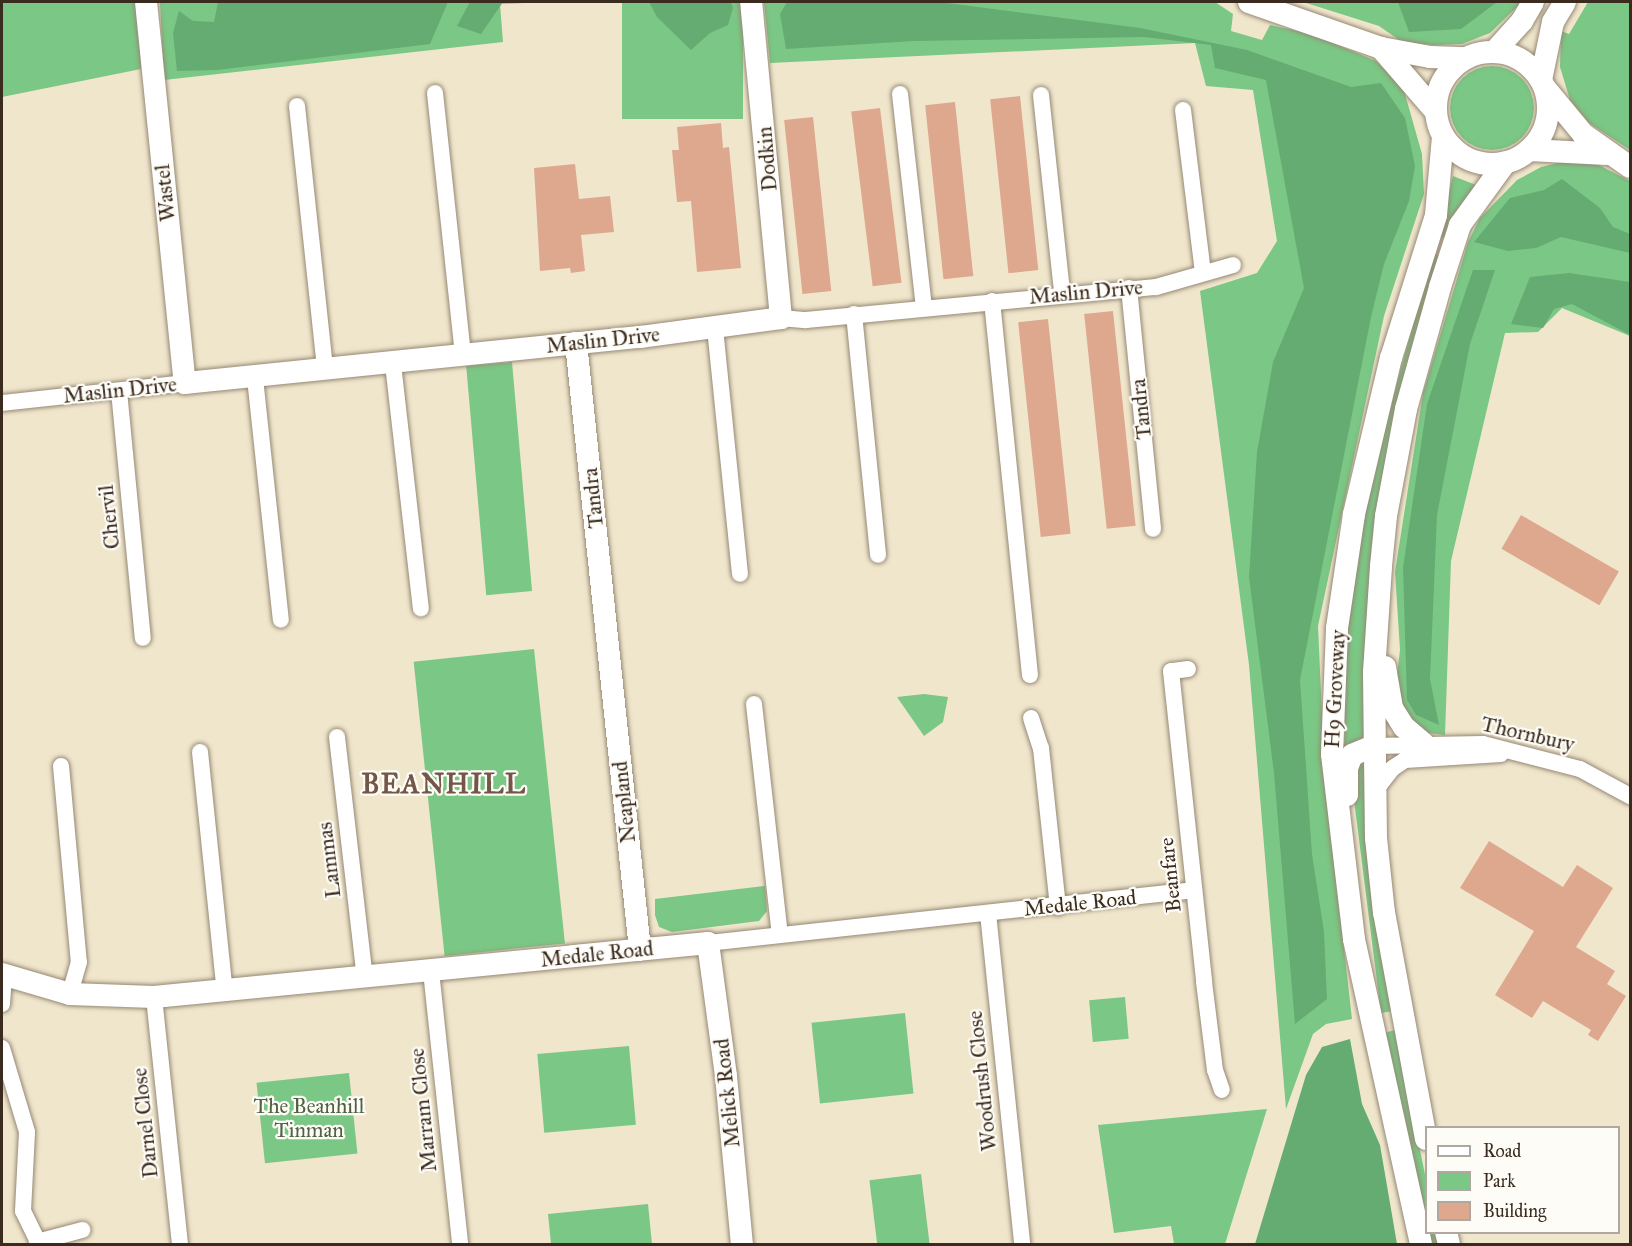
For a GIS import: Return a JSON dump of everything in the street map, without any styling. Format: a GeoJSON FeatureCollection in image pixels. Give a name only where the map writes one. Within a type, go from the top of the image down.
{"type":"FeatureCollection","features":[{"type":"Feature","properties":{"kind":"street","name":"Wastel"},"geometry":{"type":"LineString","coordinates":[[146,2],[185,383]]}},
{"type":"Feature","properties":{"kind":"street","name":"Dodkin"},"geometry":{"type":"LineString","coordinates":[[751,2],[781,318]]}},
{"type":"Feature","properties":{"kind":"street"},"geometry":{"type":"LineString","coordinates":[[1249,2],[1381,48],[1430,57],[1466,58],[1494,52],[1513,56],[1529,65],[1583,134],[1606,154],[1630,167]]}},
{"type":"Feature","properties":{"kind":"street"},"geometry":{"type":"LineString","coordinates":[[1381,48],[1436,112],[1443,136],[1470,160],[1506,163],[1529,150],[1547,122],[1543,84],[1553,22],[1565,2]]}},
{"type":"Feature","properties":{"kind":"street"},"geometry":{"type":"LineString","coordinates":[[1494,52],[1531,5]]}},
{"type":"Feature","properties":{"kind":"street"},"geometry":{"type":"LineString","coordinates":[[1436,112],[1443,80],[1466,58]]}},
{"type":"Feature","properties":{"kind":"street"},"geometry":{"type":"LineString","coordinates":[[435,93],[463,355]]}},
{"type":"Feature","properties":{"kind":"street"},"geometry":{"type":"LineString","coordinates":[[900,94],[924,307]]}},
{"type":"Feature","properties":{"kind":"street"},"geometry":{"type":"LineString","coordinates":[[1041,95],[1062,293]]}},
{"type":"Feature","properties":{"kind":"street"},"geometry":{"type":"LineString","coordinates":[[297,106],[325,369]]}},
{"type":"Feature","properties":{"kind":"street"},"geometry":{"type":"LineString","coordinates":[[1183,110],[1203,273]]}},
{"type":"Feature","properties":{"kind":"street","name":"H9 Groveway"},"geometry":{"type":"LineString","coordinates":[[1421,1245],[1377,1051],[1342,861],[1332,754],[1337,628],[1354,514],[1371,437],[1416,275],[1436,214],[1443,136]]}},
{"type":"Feature","properties":{"kind":"street"},"geometry":{"type":"LineString","coordinates":[[1529,150],[1606,154]]}},
{"type":"Feature","properties":{"kind":"street","name":"H9 Groveway"},"geometry":{"type":"LineString","coordinates":[[1425,1134],[1383,913],[1373,746],[1381,566],[1386,516],[1406,409],[1440,288],[1460,225],[1506,163]]}},
{"type":"Feature","properties":{"kind":"street","name":"Maslin Drive"},"geometry":{"type":"LineString","coordinates":[[2,403],[393,364],[715,328],[781,318],[806,320],[1062,293],[1156,286],[1233,265]]}},
{"type":"Feature","properties":{"kind":"street","name":"Tandra"},"geometry":{"type":"LineString","coordinates":[[1129,288],[1153,529]]}},
{"type":"Feature","properties":{"kind":"street"},"geometry":{"type":"LineString","coordinates":[[992,301],[1030,675]]}},
{"type":"Feature","properties":{"kind":"street"},"geometry":{"type":"LineString","coordinates":[[854,314],[878,555]]}},
{"type":"Feature","properties":{"kind":"street"},"geometry":{"type":"LineString","coordinates":[[715,328],[740,574]]}},
{"type":"Feature","properties":{"kind":"street","name":"Tandra"},"geometry":{"type":"LineString","coordinates":[[576,343],[610,653]]}},
{"type":"Feature","properties":{"kind":"street"},"geometry":{"type":"LineString","coordinates":[[393,364],[422,608]]}},
{"type":"Feature","properties":{"kind":"street"},"geometry":{"type":"LineString","coordinates":[[255,378],[281,621]]}},
{"type":"Feature","properties":{"kind":"street","name":"Chervil"},"geometry":{"type":"LineString","coordinates":[[119,391],[143,638]]}},
{"type":"Feature","properties":{"kind":"street"},"geometry":{"type":"LineString","coordinates":[[1381,566],[1384,656],[1392,708],[1404,727],[1423,743]]}},
{"type":"Feature","properties":{"kind":"street","name":"Neapland"},"geometry":{"type":"LineString","coordinates":[[610,653],[640,950]]}},
{"type":"Feature","properties":{"kind":"street","name":"Beanfare"},"geometry":{"type":"LineString","coordinates":[[1188,669],[1165,672],[1215,1070],[1222,1090]]}},
{"type":"Feature","properties":{"kind":"street"},"geometry":{"type":"LineString","coordinates":[[754,704],[780,935]]}},
{"type":"Feature","properties":{"kind":"street"},"geometry":{"type":"LineString","coordinates":[[1030,718],[1041,748],[1058,907]]}},
{"type":"Feature","properties":{"kind":"street","name":"Lammas"},"geometry":{"type":"LineString","coordinates":[[337,737],[365,978]]}},
{"type":"Feature","properties":{"kind":"street","name":"Thornbury"},"geometry":{"type":"LineString","coordinates":[[1373,746],[1423,743],[1483,744],[1580,770],[1630,796]]}},
{"type":"Feature","properties":{"kind":"street"},"geometry":{"type":"LineString","coordinates":[[1342,861],[1349,835],[1347,768],[1352,755],[1373,746]]}},
{"type":"Feature","properties":{"kind":"street"},"geometry":{"type":"LineString","coordinates":[[200,752],[225,993]]}},
{"type":"Feature","properties":{"kind":"street"},"geometry":{"type":"LineString","coordinates":[[1374,792],[1393,768],[1405,760],[1510,753]]}},
{"type":"Feature","properties":{"kind":"street"},"geometry":{"type":"LineString","coordinates":[[61,766],[79,962],[70,994]]}},
{"type":"Feature","properties":{"kind":"street","name":"Medale Road"},"geometry":{"type":"LineString","coordinates":[[3,974],[70,994],[154,997],[225,993],[1058,907],[1194,890]]}},
{"type":"Feature","properties":{"kind":"street","name":"Woodrush Close"},"geometry":{"type":"LineString","coordinates":[[988,913],[1022,1245]]}},
{"type":"Feature","properties":{"kind":"street","name":"Melick Road"},"geometry":{"type":"LineString","coordinates":[[708,943],[726,1076],[742,1245]]}},
{"type":"Feature","properties":{"kind":"street","name":"Marram Close"},"geometry":{"type":"LineString","coordinates":[[431,971],[460,1245]]}},
{"type":"Feature","properties":{"kind":"street"},"geometry":{"type":"LineString","coordinates":[[2,1004],[3,974]]}},
{"type":"Feature","properties":{"kind":"street","name":"Darnel Close"},"geometry":{"type":"LineString","coordinates":[[154,997],[180,1245]]}},
{"type":"Feature","properties":{"kind":"street"},"geometry":{"type":"LineString","coordinates":[[2,1048],[27,1132],[23,1211],[38,1243],[82,1230]]}},
{"type":"Feature","properties":{"kind":"green space"},"geometry":{"type":"Polygon","coordinates":[[[2,2],[139,2],[141,69],[2,97],[2,2]]]}},
{"type":"Feature","properties":{"kind":"green space"},"geometry":{"type":"Polygon","coordinates":[[[160,2],[547,2],[500,4],[503,42],[164,80],[160,2]]]}},
{"type":"Feature","properties":{"kind":"green space"},"geometry":{"type":"Polygon","coordinates":[[[218,2],[448,2],[430,44],[217,70],[177,71],[173,33],[179,11],[193,21],[214,22],[218,2]]]}},
{"type":"Feature","properties":{"kind":"green space"},"geometry":{"type":"Polygon","coordinates":[[[470,2],[503,2],[481,34],[457,26],[470,2]]]}},
{"type":"Feature","properties":{"kind":"green space"},"geometry":{"type":"Polygon","coordinates":[[[622,2],[743,2],[743,119],[622,119],[622,2]]]}},
{"type":"Feature","properties":{"kind":"green space"},"geometry":{"type":"Polygon","coordinates":[[[649,2],[731,2],[733,8],[728,25],[710,33],[691,50],[657,17],[649,2]]]}},
{"type":"Feature","properties":{"kind":"green space"},"geometry":{"type":"Polygon","coordinates":[[[764,2],[1215,2],[1233,14],[1231,31],[1262,40],[1270,25],[1311,34],[1376,61],[1403,87],[1422,154],[1424,194],[1384,316],[1318,626],[1325,781],[1352,1019],[1326,1024],[1313,1034],[1286,1109],[1249,665],[1200,291],[1257,273],[1277,241],[1253,90],[1206,86],[1195,43],[770,63],[764,2]]]}},
{"type":"Feature","properties":{"kind":"green space"},"geometry":{"type":"Polygon","coordinates":[[[787,2],[939,2],[1140,28],[1247,50],[1351,87],[1381,83],[1405,118],[1415,166],[1409,201],[1384,264],[1371,317],[1300,680],[1312,854],[1324,932],[1327,999],[1295,1024],[1274,773],[1249,577],[1257,452],[1273,362],[1304,288],[1266,80],[1215,68],[1211,45],[1144,37],[914,41],[786,49],[780,14],[787,2]]]}},
{"type":"Feature","properties":{"kind":"green space"},"geometry":{"type":"Polygon","coordinates":[[[1303,2],[1521,3],[1490,33],[1462,44],[1434,45],[1402,42],[1379,26],[1303,2]]]}},
{"type":"Feature","properties":{"kind":"green space"},"geometry":{"type":"Polygon","coordinates":[[[1398,2],[1497,2],[1461,29],[1409,32],[1398,2]]]}},
{"type":"Feature","properties":{"kind":"green space"},"geometry":{"type":"Polygon","coordinates":[[[1588,2],[1630,2],[1630,150],[1589,123],[1570,100],[1560,67],[1561,31],[1569,34],[1588,2]]]}},
{"type":"Feature","properties":{"kind":"green space"},"geometry":{"type":"Polygon","coordinates":[[[1484,66],[1500,66],[1516,73],[1527,84],[1534,100],[1531,124],[1522,138],[1500,150],[1484,150],[1468,143],[1457,132],[1450,116],[1450,100],[1457,84],[1468,73],[1484,66]]]}},
{"type":"Feature","properties":{"kind":"green space"},"geometry":{"type":"Polygon","coordinates":[[[1566,161],[1593,162],[1630,181],[1630,336],[1562,308],[1538,332],[1505,333],[1451,561],[1445,735],[1427,733],[1404,712],[1396,684],[1400,650],[1395,572],[1423,393],[1468,242],[1480,218],[1517,180],[1541,167],[1566,161]]]}},
{"type":"Feature","properties":{"kind":"green space"},"geometry":{"type":"Polygon","coordinates":[[[1453,176],[1476,185],[1447,239],[1438,236],[1453,176]]]}},
{"type":"Feature","properties":{"kind":"green space"},"geometry":{"type":"Polygon","coordinates":[[[1562,179],[1600,208],[1613,227],[1630,234],[1630,253],[1561,237],[1536,248],[1508,251],[1474,242],[1510,198],[1544,190],[1562,179]]]}},
{"type":"Feature","properties":{"kind":"green space"},"geometry":{"type":"Polygon","coordinates":[[[1433,253],[1441,256],[1419,329],[1365,737],[1344,758],[1346,640],[1369,484],[1433,253]]]}},
{"type":"Feature","properties":{"kind":"green space"},"geometry":{"type":"Polygon","coordinates":[[[1473,270],[1495,270],[1470,344],[1437,515],[1430,679],[1439,725],[1416,715],[1407,700],[1403,568],[1427,404],[1473,270]]]}},
{"type":"Feature","properties":{"kind":"green space"},"geometry":{"type":"Polygon","coordinates":[[[1569,273],[1630,282],[1630,335],[1572,304],[1554,309],[1543,328],[1511,324],[1530,277],[1569,273]]]}},
{"type":"Feature","properties":{"kind":"green space"},"geometry":{"type":"Polygon","coordinates":[[[512,362],[532,591],[486,595],[466,366],[512,362]]]}},
{"type":"Feature","properties":{"kind":"green space"},"geometry":{"type":"Polygon","coordinates":[[[534,649],[565,943],[445,956],[414,662],[534,649]]]}},
{"type":"Feature","properties":{"kind":"green space"},"geometry":{"type":"Polygon","coordinates":[[[924,694],[948,697],[943,722],[924,736],[897,697],[924,694]]]}},
{"type":"Feature","properties":{"kind":"green space"},"geometry":{"type":"Polygon","coordinates":[[[1365,765],[1392,1011],[1381,1013],[1354,800],[1357,766],[1365,765]]]}},
{"type":"Feature","properties":{"kind":"green space"},"geometry":{"type":"Polygon","coordinates":[[[765,886],[767,911],[759,921],[672,932],[659,927],[655,915],[655,899],[765,886]]]}},
{"type":"Feature","properties":{"kind":"green space"},"geometry":{"type":"Polygon","coordinates":[[[1125,997],[1129,1039],[1093,1042],[1089,1000],[1125,997]]]}},
{"type":"Feature","properties":{"kind":"green space"},"geometry":{"type":"Polygon","coordinates":[[[905,1013],[913,1094],[820,1103],[812,1023],[905,1013]]]}},
{"type":"Feature","properties":{"kind":"green space"},"geometry":{"type":"Polygon","coordinates":[[[1395,1030],[1425,1174],[1425,1230],[1384,1033],[1395,1030]]]}},
{"type":"Feature","properties":{"kind":"green space"},"geometry":{"type":"Polygon","coordinates":[[[1350,1039],[1362,1104],[1380,1145],[1397,1244],[1255,1244],[1306,1075],[1322,1047],[1350,1039]]]}},
{"type":"Feature","properties":{"kind":"green space"},"geometry":{"type":"Polygon","coordinates":[[[629,1046],[636,1125],[544,1133],[537,1054],[629,1046]]]}},
{"type":"Feature","properties":{"kind":"green space","name":"The Beanhill Tinman"},"geometry":{"type":"Polygon","coordinates":[[[349,1073],[357,1154],[265,1163],[257,1083],[349,1073]]]}},
{"type":"Feature","properties":{"kind":"green space"},"geometry":{"type":"Polygon","coordinates":[[[1267,1109],[1225,1244],[1174,1244],[1171,1226],[1114,1233],[1098,1125],[1267,1109]]]}},
{"type":"Feature","properties":{"kind":"green space"},"geometry":{"type":"Polygon","coordinates":[[[921,1174],[930,1244],[877,1244],[869,1180],[921,1174]]]}},
{"type":"Feature","properties":{"kind":"green space"},"geometry":{"type":"Polygon","coordinates":[[[648,1204],[652,1244],[551,1244],[548,1214],[648,1204]]]}},
{"type":"Feature","properties":{"kind":"green space"},"geometry":{"type":"Polygon","coordinates":[[[1426,1234],[1438,1234],[1440,1244],[1428,1244],[1426,1234]]]}},
{"type":"Feature","properties":{"kind":"building"},"geometry":{"type":"Polygon","coordinates":[[[1020,96],[1038,270],[1008,273],[990,99],[1020,96]]]}},
{"type":"Feature","properties":{"kind":"building"},"geometry":{"type":"Polygon","coordinates":[[[955,102],[973,276],[943,279],[925,105],[955,102]]]}},
{"type":"Feature","properties":{"kind":"building"},"geometry":{"type":"Polygon","coordinates":[[[880,108],[901,283],[873,286],[851,112],[880,108]]]}},
{"type":"Feature","properties":{"kind":"building"},"geometry":{"type":"Polygon","coordinates":[[[813,117],[831,291],[802,294],[784,120],[813,117]]]}},
{"type":"Feature","properties":{"kind":"building"},"geometry":{"type":"Polygon","coordinates":[[[721,123],[723,148],[729,147],[741,268],[697,272],[691,201],[677,202],[672,150],[679,150],[677,127],[721,123]]]}},
{"type":"Feature","properties":{"kind":"building"},"geometry":{"type":"Polygon","coordinates":[[[575,164],[579,199],[610,196],[614,232],[581,235],[585,271],[571,273],[570,268],[540,271],[534,168],[575,164]]]}},
{"type":"Feature","properties":{"kind":"building"},"geometry":{"type":"Polygon","coordinates":[[[1113,311],[1136,526],[1107,529],[1084,314],[1113,311]]]}},
{"type":"Feature","properties":{"kind":"building"},"geometry":{"type":"Polygon","coordinates":[[[1048,319],[1071,534],[1041,537],[1018,322],[1048,319]]]}},
{"type":"Feature","properties":{"kind":"building"},"geometry":{"type":"Polygon","coordinates":[[[1521,515],[1619,572],[1599,605],[1502,549],[1521,515]]]}},
{"type":"Feature","properties":{"kind":"building"},"geometry":{"type":"Polygon","coordinates":[[[1489,841],[1563,887],[1577,865],[1613,888],[1576,947],[1615,971],[1607,984],[1626,996],[1598,1041],[1588,1035],[1591,1030],[1543,1001],[1532,1018],[1495,995],[1534,931],[1460,888],[1489,841]]]}},
{"type":"Feature","properties":{"kind":"district","name":"BEANHILL"},"geometry":{"type":"Point","coordinates":[444,784]}}]}
